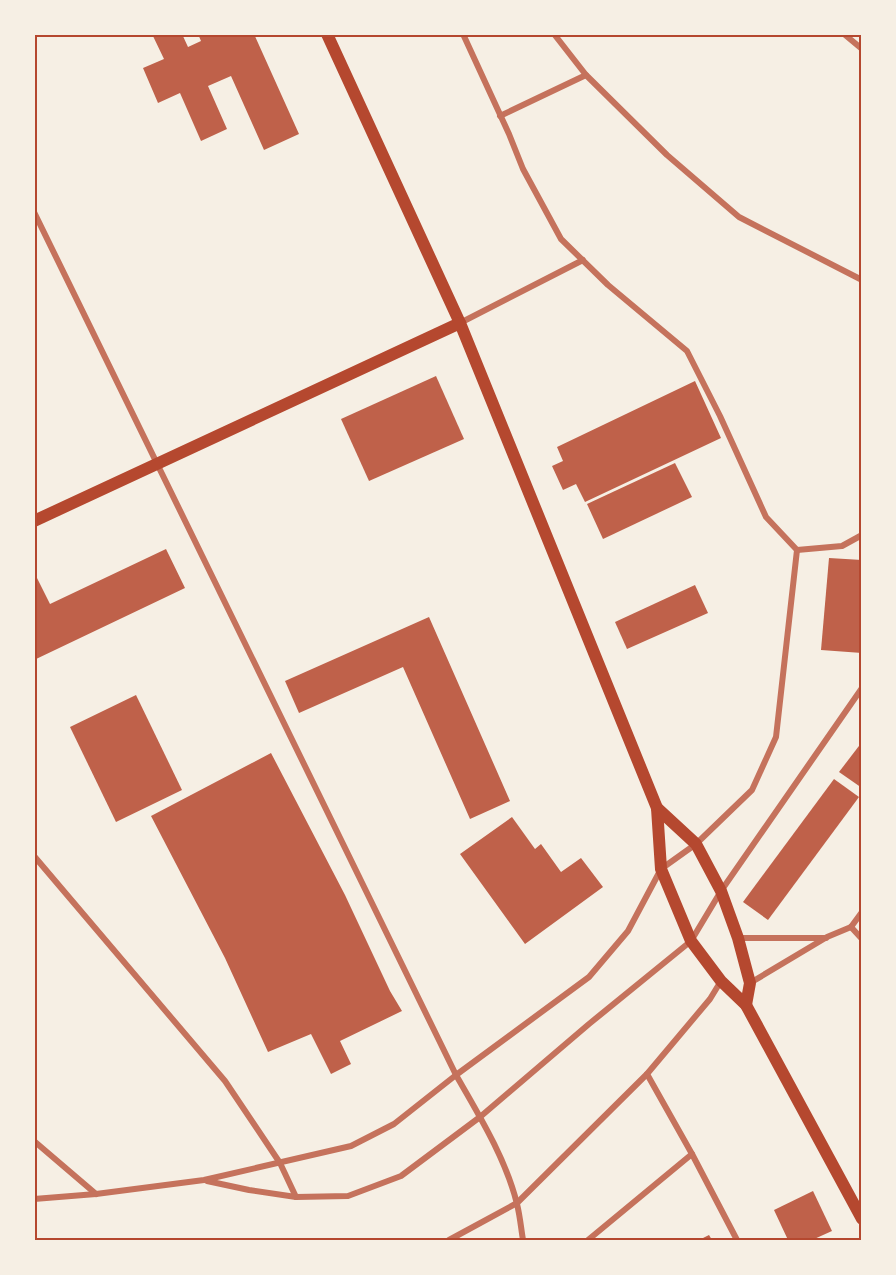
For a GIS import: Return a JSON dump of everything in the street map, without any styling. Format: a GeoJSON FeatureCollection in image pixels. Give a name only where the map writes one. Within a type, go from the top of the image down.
{"type":"FeatureCollection","features":[{"type":"Feature","properties":{"kind":"main road"},"geometry":{"type":"LineString","coordinates":[[327,34],[460,323],[657,808],[661,869],[691,941],[722,981],[746,1005],[861,1219]]}},
{"type":"Feature","properties":{"kind":"main road"},"geometry":{"type":"LineString","coordinates":[[34,521],[460,323]]}},
{"type":"Feature","properties":{"kind":"main road"},"geometry":{"type":"LineString","coordinates":[[657,808],[696,844],[721,891],[738,938],[750,983],[746,1005]]}},
{"type":"Feature","properties":{"kind":"street"},"geometry":{"type":"LineString","coordinates":[[34,1199],[96,1194],[204,1180],[351,1146],[394,1124],[589,976],[628,930],[661,869],[696,844],[752,790],[776,737],[797,550],[766,517],[720,416],[687,351],[608,285],[561,239],[523,169],[463,34]]}},
{"type":"Feature","properties":{"kind":"street"},"geometry":{"type":"LineString","coordinates":[[554,34],[586,75],[667,155],[739,217],[861,280]]}},
{"type":"Feature","properties":{"kind":"street"},"geometry":{"type":"LineString","coordinates":[[844,34],[861,49]]}},
{"type":"Feature","properties":{"kind":"street"},"geometry":{"type":"LineString","coordinates":[[500,116],[586,75]]}},
{"type":"Feature","properties":{"kind":"street"},"geometry":{"type":"LineString","coordinates":[[34,212],[456,1075],[480,1117],[517,1203],[523,1240]]}},
{"type":"Feature","properties":{"kind":"street"},"geometry":{"type":"LineString","coordinates":[[460,323],[583,260]]}},
{"type":"Feature","properties":{"kind":"street"},"geometry":{"type":"LineString","coordinates":[[797,550],[842,546],[861,536]]}},
{"type":"Feature","properties":{"kind":"street"},"geometry":{"type":"LineString","coordinates":[[204,1180],[296,1197],[348,1196],[401,1176],[480,1117],[691,941],[721,891],[861,688]]}},
{"type":"Feature","properties":{"kind":"street"},"geometry":{"type":"LineString","coordinates":[[34,856],[225,1081],[280,1163],[296,1197]]}},
{"type":"Feature","properties":{"kind":"street"},"geometry":{"type":"LineString","coordinates":[[750,983],[827,938],[851,927],[861,912]]}},
{"type":"Feature","properties":{"kind":"street"},"geometry":{"type":"LineString","coordinates":[[851,927],[861,939]]}},
{"type":"Feature","properties":{"kind":"street"},"geometry":{"type":"LineString","coordinates":[[738,938],[827,938]]}},
{"type":"Feature","properties":{"kind":"street"},"geometry":{"type":"LineString","coordinates":[[449,1240],[517,1203],[647,1074],[710,999],[722,981]]}},
{"type":"Feature","properties":{"kind":"street"},"geometry":{"type":"LineString","coordinates":[[647,1074],[737,1240]]}},
{"type":"Feature","properties":{"kind":"street"},"geometry":{"type":"LineString","coordinates":[[34,1141],[96,1194]]}},
{"type":"Feature","properties":{"kind":"street"},"geometry":{"type":"LineString","coordinates":[[588,1240],[692,1154]]}},
{"type":"Feature","properties":{"kind":"building"},"geometry":{"type":"Polygon","coordinates":[[[152,34],[182,34],[188,47],[201,41],[198,34],[254,34],[299,134],[264,150],[231,76],[208,86],[227,129],[201,141],[180,93],[158,103],[143,68],[164,59],[152,34]]]}},
{"type":"Feature","properties":{"kind":"building"},"geometry":{"type":"Polygon","coordinates":[[[436,376],[464,439],[369,481],[341,419],[436,376]]]}},
{"type":"Feature","properties":{"kind":"building"},"geometry":{"type":"Polygon","coordinates":[[[695,381],[721,438],[585,502],[576,484],[563,490],[552,466],[563,461],[557,447],[695,381]]]}},
{"type":"Feature","properties":{"kind":"building"},"geometry":{"type":"Polygon","coordinates":[[[675,463],[692,497],[603,539],[587,504],[675,463]]]}},
{"type":"Feature","properties":{"kind":"building"},"geometry":{"type":"Polygon","coordinates":[[[166,549],[185,588],[34,660],[34,572],[50,604],[166,549]]]}},
{"type":"Feature","properties":{"kind":"building"},"geometry":{"type":"Polygon","coordinates":[[[829,558],[862,560],[862,653],[821,650],[829,558]]]}},
{"type":"Feature","properties":{"kind":"building"},"geometry":{"type":"Polygon","coordinates":[[[695,585],[708,613],[627,649],[615,622],[695,585]]]}},
{"type":"Feature","properties":{"kind":"building"},"geometry":{"type":"Polygon","coordinates":[[[429,617],[510,801],[470,819],[403,667],[299,713],[285,681],[429,617]]]}},
{"type":"Feature","properties":{"kind":"building"},"geometry":{"type":"Polygon","coordinates":[[[136,695],[182,790],[116,822],[70,727],[136,695]]]}},
{"type":"Feature","properties":{"kind":"building"},"geometry":{"type":"Polygon","coordinates":[[[862,742],[862,788],[839,772],[862,742]]]}},
{"type":"Feature","properties":{"kind":"building"},"geometry":{"type":"Polygon","coordinates":[[[271,753],[402,1011],[340,1041],[351,1064],[331,1074],[311,1034],[268,1052],[225,958],[151,816],[271,753]]]}},
{"type":"Feature","properties":{"kind":"building"},"geometry":{"type":"Polygon","coordinates":[[[834,779],[859,797],[768,920],[743,902],[834,779]]]}},
{"type":"Feature","properties":{"kind":"building"},"geometry":{"type":"Polygon","coordinates":[[[512,817],[535,849],[541,844],[561,872],[581,858],[603,887],[525,944],[460,854],[512,817]]]}},
{"type":"Feature","properties":{"kind":"building"},"geometry":{"type":"Polygon","coordinates":[[[813,1191],[832,1231],[812,1240],[788,1240],[774,1210],[813,1191]]]}},
{"type":"Feature","properties":{"kind":"building"},"geometry":{"type":"Polygon","coordinates":[[[709,1235],[712,1240],[699,1240],[709,1235]]]}}]}
